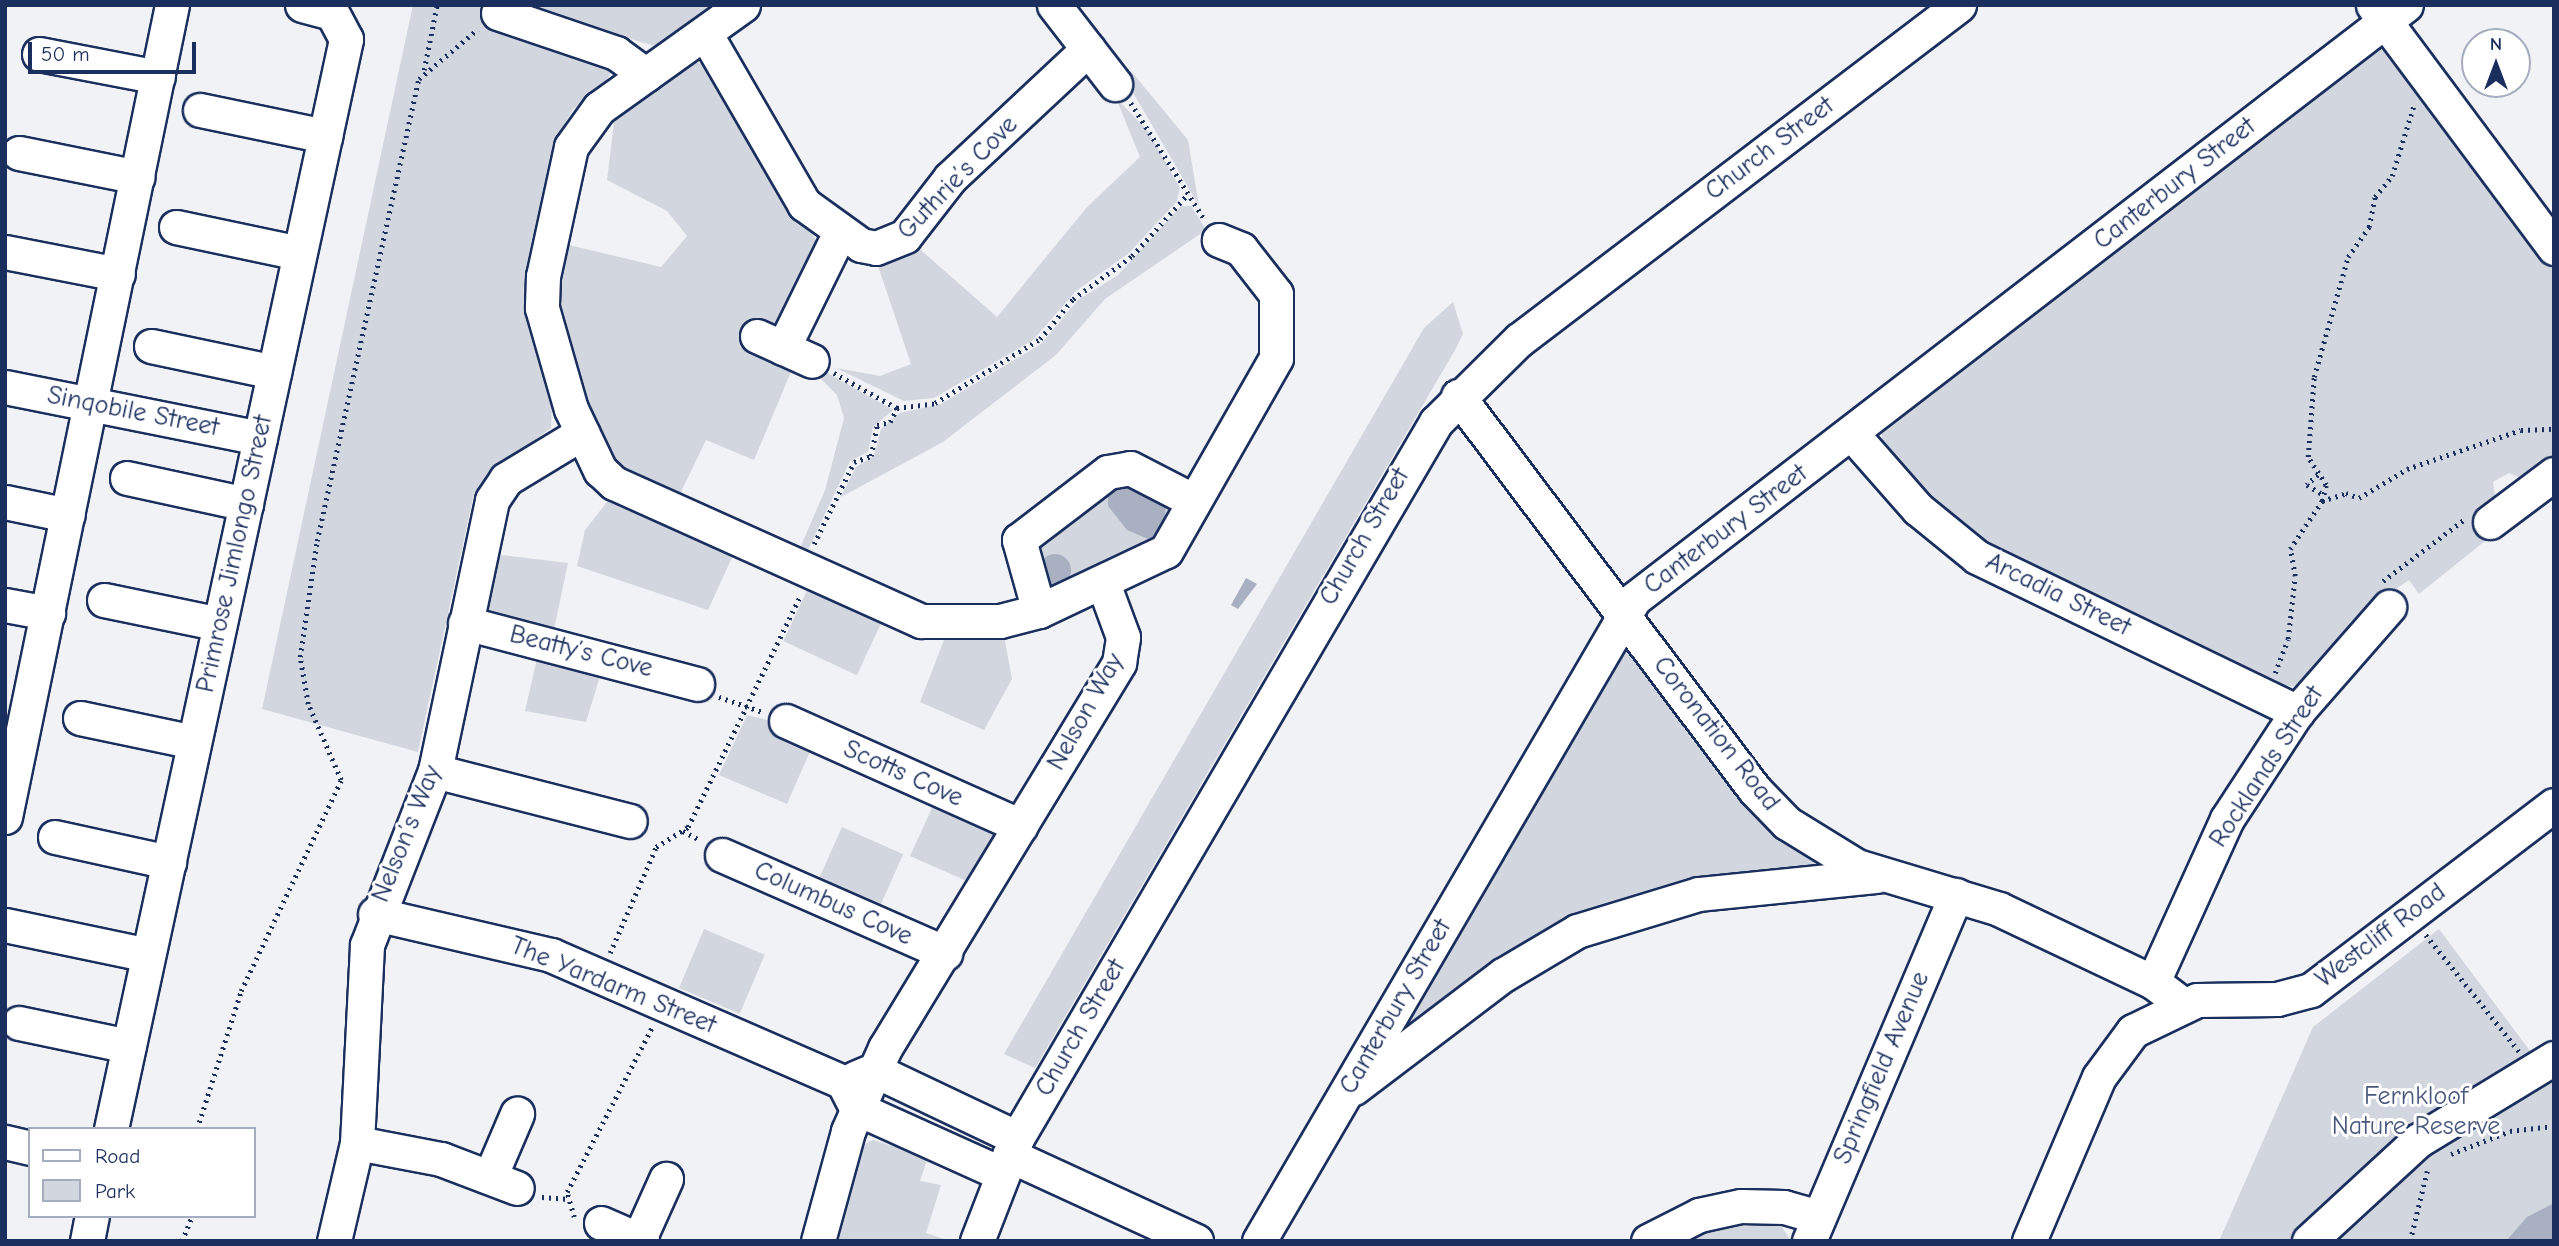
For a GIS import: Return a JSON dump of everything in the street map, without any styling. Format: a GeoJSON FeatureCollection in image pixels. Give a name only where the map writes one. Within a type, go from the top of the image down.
{"type":"FeatureCollection","features":[{"type":"Feature","properties":{"kind":"street"},"geometry":{"type":"LineString","coordinates":[[6,811],[16,709],[48,613],[172,5]]}},
{"type":"Feature","properties":{"kind":"street","name":"Primrose Jimlongo Street"},"geometry":{"type":"LineString","coordinates":[[111,1127],[325,136],[345,31],[332,13],[302,5]]}},
{"type":"Feature","properties":{"kind":"street"},"geometry":{"type":"LineString","coordinates":[[743,5],[590,115],[576,134],[543,276],[544,318],[582,433],[600,470],[614,483],[930,622],[1000,621],[1039,611],[1160,556],[1271,368],[1281,339],[1272,288],[1241,249],[1219,240]]}},
{"type":"Feature","properties":{"kind":"street"},"geometry":{"type":"LineString","coordinates":[[1054,5],[1115,84]]}},
{"type":"Feature","properties":{"kind":"street","name":"Church Street"},"geometry":{"type":"LineString","coordinates":[[977,1241],[1009,1156],[1403,470],[1458,396],[1519,340],[1959,5]]}},
{"type":"Feature","properties":{"kind":"street"},"geometry":{"type":"LineString","coordinates":[[2388,11],[2430,82],[2554,248]]}},
{"type":"Feature","properties":{"kind":"street","name":"Canterbury Street"},"geometry":{"type":"LineString","coordinates":[[1259,1241],[1634,599],[1852,435],[2388,11]]}},
{"type":"Feature","properties":{"kind":"street"},"geometry":{"type":"LineString","coordinates":[[500,13],[616,53],[646,75]]}},
{"type":"Feature","properties":{"kind":"street","name":"Guthrie’s Cove"},"geometry":{"type":"LineString","coordinates":[[705,33],[804,204],[840,232],[869,247],[899,241],[950,178],[1088,49]]}},
{"type":"Feature","properties":{"kind":"street"},"geometry":{"type":"LineString","coordinates":[[39,54],[158,78]]}},
{"type":"Feature","properties":{"kind":"street"},"geometry":{"type":"LineString","coordinates":[[200,110],[325,136]]}},
{"type":"Feature","properties":{"kind":"street"},"geometry":{"type":"LineString","coordinates":[[19,153],[138,177]]}},
{"type":"Feature","properties":{"kind":"street"},"geometry":{"type":"LineString","coordinates":[[176,227],[299,253]]}},
{"type":"Feature","properties":{"kind":"street"},"geometry":{"type":"LineString","coordinates":[[784,349],[840,232]]}},
{"type":"Feature","properties":{"kind":"street"},"geometry":{"type":"LineString","coordinates":[[5,251],[118,274]]}},
{"type":"Feature","properties":{"kind":"street"},"geometry":{"type":"LineString","coordinates":[[151,346],[274,372]]}},
{"type":"Feature","properties":{"kind":"street","name":"Sinqobile Street"},"geometry":{"type":"LineString","coordinates":[[5,387],[260,438]]}},
{"type":"Feature","properties":{"kind":"street","name":"Coronation Road"},"geometry":{"type":"LineString","coordinates":[[1458,396],[1770,806],[1830,853],[1885,875],[1956,895],[2153,982],[2182,1004]]}},
{"type":"Feature","properties":{"kind":"street","name":"Nelson’s Way"},"geometry":{"type":"LineString","coordinates":[[334,1241],[357,1143],[368,946],[375,914],[435,771],[465,623],[498,489],[582,433]]}},
{"type":"Feature","properties":{"kind":"street","name":"Arcadia Street"},"geometry":{"type":"LineString","coordinates":[[1852,435],[1918,509],[1978,556],[2297,712]]}},
{"type":"Feature","properties":{"kind":"street"},"geometry":{"type":"LineString","coordinates":[[1039,611],[1019,540],[1108,472],[1130,468],[1194,501]]}},
{"type":"Feature","properties":{"kind":"street"},"geometry":{"type":"LineString","coordinates":[[2490,522],[2554,474]]}},
{"type":"Feature","properties":{"kind":"street"},"geometry":{"type":"LineString","coordinates":[[127,478],[246,503]]}},
{"type":"Feature","properties":{"kind":"street"},"geometry":{"type":"LineString","coordinates":[[5,502],[68,515]]}},
{"type":"Feature","properties":{"kind":"street","name":"Nelson Way"},"geometry":{"type":"LineString","coordinates":[[860,1087],[945,953],[1124,650],[1103,583]]}},
{"type":"Feature","properties":{"kind":"street"},"geometry":{"type":"LineString","coordinates":[[104,600],[220,624]]}},
{"type":"Feature","properties":{"kind":"street"},"geometry":{"type":"LineString","coordinates":[[5,605],[48,613]]}},
{"type":"Feature","properties":{"kind":"street","name":"Rocklands Street"},"geometry":{"type":"LineString","coordinates":[[2153,982],[2227,819],[2297,712],[2389,607]]}},
{"type":"Feature","properties":{"kind":"street","name":"Beatty’s Cove"},"geometry":{"type":"LineString","coordinates":[[465,623],[697,684]]}},
{"type":"Feature","properties":{"kind":"street"},"geometry":{"type":"LineString","coordinates":[[80,718],[194,743]]}},
{"type":"Feature","properties":{"kind":"street","name":"Scotts Cove"},"geometry":{"type":"LineString","coordinates":[[786,721],[1021,826]]}},
{"type":"Feature","properties":{"kind":"street"},"geometry":{"type":"LineString","coordinates":[[435,771],[630,821]]}},
{"type":"Feature","properties":{"kind":"street","name":"Westcliff Road"},"geometry":{"type":"LineString","coordinates":[[2029,1241],[2108,1060],[2148,1019],[2182,1004],[2300,994],[2410,915],[2554,805]]}},
{"type":"Feature","properties":{"kind":"street"},"geometry":{"type":"LineString","coordinates":[[55,838],[169,862]]}},
{"type":"Feature","properties":{"kind":"street","name":"Columbus Cove"},"geometry":{"type":"LineString","coordinates":[[722,855],[945,953]]}},
{"type":"Feature","properties":{"kind":"street"},"geometry":{"type":"LineString","coordinates":[[1346,1094],[1503,975],[1577,931],[1699,894],[1885,875]]}},
{"type":"Feature","properties":{"kind":"street","name":"Springfield Avenue"},"geometry":{"type":"LineString","coordinates":[[1814,1229],[1956,895]]}},
{"type":"Feature","properties":{"kind":"street","name":"The Yardarm Street"},"geometry":{"type":"LineString","coordinates":[[375,914],[517,944],[600,977],[860,1087],[1196,1241]]}},
{"type":"Feature","properties":{"kind":"street"},"geometry":{"type":"LineString","coordinates":[[5,925],[149,956]]}},
{"type":"Feature","properties":{"kind":"street"},"geometry":{"type":"LineString","coordinates":[[19,1023],[129,1046]]}},
{"type":"Feature","properties":{"kind":"street"},"geometry":{"type":"LineString","coordinates":[[2309,1241],[2419,1140],[2543,1063]]}},
{"type":"Feature","properties":{"kind":"street"},"geometry":{"type":"LineString","coordinates":[[818,1241],[860,1087]]}},
{"type":"Feature","properties":{"kind":"street"},"geometry":{"type":"LineString","coordinates":[[357,1143],[441,1159],[504,1183],[517,1114]]}},
{"type":"Feature","properties":{"kind":"street"},"geometry":{"type":"LineString","coordinates":[[5,1142],[28,1148]]}},
{"type":"Feature","properties":{"kind":"street"},"geometry":{"type":"LineString","coordinates":[[589,1225],[640,1240],[666,1179]]}},
{"type":"Feature","properties":{"kind":"street"},"geometry":{"type":"LineString","coordinates":[[1648,1241],[1699,1215],[1741,1206],[1784,1207],[1814,1229]]}},
{"type":"Feature","properties":{"kind":"street"},"geometry":{"type":"LineString","coordinates":[[87,1241],[92,1218]]}},
{"type":"Feature","properties":{"kind":"path"},"geometry":{"type":"LineString","coordinates":[[198,1127],[241,991],[341,780],[308,704],[302,635],[317,541],[437,5]]}},
{"type":"Feature","properties":{"kind":"path"},"geometry":{"type":"LineString","coordinates":[[423,71],[500,13]]}},
{"type":"Feature","properties":{"kind":"path"},"geometry":{"type":"LineString","coordinates":[[2267,695],[2288,639],[2295,576],[2290,549],[2322,501],[2326,485],[2308,457],[2312,393],[2339,284],[2369,228],[2375,197],[2392,176],[2414,103],[2430,82]]}},
{"type":"Feature","properties":{"kind":"path"},"geometry":{"type":"LineString","coordinates":[[1115,84],[1151,127],[1188,194],[1219,240]]}},
{"type":"Feature","properties":{"kind":"path"},"geometry":{"type":"LineString","coordinates":[[784,349],[897,408],[935,403],[1040,339],[1073,299],[1132,256],[1188,194]]}},
{"type":"Feature","properties":{"kind":"path"},"geometry":{"type":"LineString","coordinates":[[600,977],[656,847],[688,827],[747,706],[808,570],[839,488],[854,462],[871,456],[877,425],[890,422],[897,408]]}},
{"type":"Feature","properties":{"kind":"path"},"geometry":{"type":"LineString","coordinates":[[2322,501],[2346,494],[2359,498],[2407,469],[2521,430],[2554,429]]}},
{"type":"Feature","properties":{"kind":"path"},"geometry":{"type":"LineString","coordinates":[[2318,475],[2307,485],[2322,494]]}},
{"type":"Feature","properties":{"kind":"path"},"geometry":{"type":"LineString","coordinates":[[2389,607],[2382,582],[2461,519],[2490,522]]}},
{"type":"Feature","properties":{"kind":"path"},"geometry":{"type":"LineString","coordinates":[[697,684],[786,721]]}},
{"type":"Feature","properties":{"kind":"path"},"geometry":{"type":"LineString","coordinates":[[2410,915],[2543,1063]]}},
{"type":"Feature","properties":{"kind":"path"},"geometry":{"type":"LineString","coordinates":[[589,1225],[567,1192],[662,1004]]}},
{"type":"Feature","properties":{"kind":"path"},"geometry":{"type":"LineString","coordinates":[[2438,1156],[2510,1131],[2554,1126]]}},
{"type":"Feature","properties":{"kind":"path"},"geometry":{"type":"LineString","coordinates":[[2410,1241],[2428,1157]]}},
{"type":"Feature","properties":{"kind":"path"},"geometry":{"type":"LineString","coordinates":[[182,1241],[191,1218]]}},
{"type":"Feature","properties":{"kind":"green space"},"geometry":{"type":"Polygon","coordinates":[[[413,5],[490,5],[607,62],[611,72],[603,87],[573,109],[559,133],[523,291],[552,406],[551,428],[493,469],[474,493],[418,752],[262,709],[413,5]]]}},
{"type":"Feature","properties":{"kind":"green space"},"geometry":{"type":"Polygon","coordinates":[[[515,5],[716,5],[655,46],[515,5]]]}},
{"type":"Feature","properties":{"kind":"green space"},"geometry":{"type":"Polygon","coordinates":[[[2382,44],[2554,264],[2554,461],[2524,480],[2509,473],[2493,482],[2500,529],[2419,594],[2409,580],[2370,607],[2302,685],[2283,687],[1968,538],[1882,449],[1882,431],[2366,49],[2382,44]]]}},
{"type":"Feature","properties":{"kind":"green space"},"geometry":{"type":"Polygon","coordinates":[[[692,60],[708,67],[816,240],[783,320],[770,326],[750,320],[740,347],[793,367],[754,460],[706,440],[678,498],[613,462],[583,401],[555,292],[565,244],[661,267],[687,236],[667,211],[607,180],[615,114],[692,60]]]}},
{"type":"Feature","properties":{"kind":"green space"},"geometry":{"type":"Polygon","coordinates":[[[1131,71],[1188,140],[1199,206],[1124,77],[1131,71]]]}},
{"type":"Feature","properties":{"kind":"green space"},"geometry":{"type":"Polygon","coordinates":[[[1116,98],[1148,131],[1180,188],[1177,201],[1129,253],[1076,291],[1033,340],[934,398],[904,401],[836,368],[880,376],[911,364],[876,260],[914,244],[997,317],[1087,207],[1140,157],[1116,98]]]}},
{"type":"Feature","properties":{"kind":"green space"},"geometry":{"type":"Polygon","coordinates":[[[1181,206],[1191,206],[1206,230],[1105,299],[1056,355],[943,442],[841,497],[856,467],[874,456],[881,429],[900,413],[941,404],[1041,344],[1078,300],[1118,275],[1181,206]]]}},
{"type":"Feature","properties":{"kind":"green space"},"geometry":{"type":"Polygon","coordinates":[[[1453,302],[1463,334],[1455,350],[1035,1068],[1004,1054],[1424,328],[1453,302]]]}},
{"type":"Feature","properties":{"kind":"green space"},"geometry":{"type":"Polygon","coordinates":[[[824,371],[893,410],[873,427],[868,452],[850,461],[807,552],[800,548],[825,490],[844,418],[837,395],[817,375],[824,371]]]}},
{"type":"Feature","properties":{"kind":"green space"},"geometry":{"type":"Polygon","coordinates":[[[1111,479],[1174,505],[1162,536],[1052,591],[1026,544],[1111,479]]]}},
{"type":"Feature","properties":{"kind":"green space"},"geometry":{"type":"Polygon","coordinates":[[[611,497],[735,551],[708,610],[577,566],[585,530],[611,497]]]}},
{"type":"Feature","properties":{"kind":"green space"},"geometry":{"type":"Polygon","coordinates":[[[494,554],[568,563],[553,634],[487,611],[494,554]]]}},
{"type":"Feature","properties":{"kind":"green space"},"geometry":{"type":"Polygon","coordinates":[[[810,584],[883,618],[857,675],[783,641],[810,584]]]}},
{"type":"Feature","properties":{"kind":"green space"},"geometry":{"type":"Polygon","coordinates":[[[1003,631],[1012,679],[984,730],[920,702],[946,635],[1003,631]]]}},
{"type":"Feature","properties":{"kind":"green space"},"geometry":{"type":"Polygon","coordinates":[[[1624,647],[1816,858],[1814,867],[1699,884],[1400,1044],[1388,1034],[1624,647]]]}},
{"type":"Feature","properties":{"kind":"green space"},"geometry":{"type":"Polygon","coordinates":[[[539,650],[602,670],[586,722],[525,711],[539,650]]]}},
{"type":"Feature","properties":{"kind":"green space"},"geometry":{"type":"Polygon","coordinates":[[[747,715],[775,722],[812,747],[787,804],[719,775],[747,715]]]}},
{"type":"Feature","properties":{"kind":"green space"},"geometry":{"type":"Polygon","coordinates":[[[937,797],[998,832],[969,882],[910,856],[937,797]]]}},
{"type":"Feature","properties":{"kind":"green space"},"geometry":{"type":"Polygon","coordinates":[[[842,827],[903,854],[879,909],[818,882],[842,827]]]}},
{"type":"Feature","properties":{"kind":"green space"},"geometry":{"type":"Polygon","coordinates":[[[704,929],[765,955],[740,1014],[679,988],[704,929]]]}},
{"type":"Feature","properties":{"kind":"green space","name":"Fernkloof Nature Reserve"},"geometry":{"type":"Polygon","coordinates":[[[2439,929],[2554,1083],[2554,1203],[2527,1218],[2506,1241],[2219,1241],[2313,1027],[2439,929]]]}},
{"type":"Feature","properties":{"kind":"green space"},"geometry":{"type":"Polygon","coordinates":[[[873,1140],[928,1157],[920,1181],[941,1185],[926,1233],[950,1241],[834,1241],[861,1146],[873,1140]]]}},
{"type":"Feature","properties":{"kind":"green space"},"geometry":{"type":"Polygon","coordinates":[[[1776,1218],[1791,1241],[1665,1241],[1691,1228],[1776,1218]]]}},
{"type":"Feature","properties":{"kind":"water"},"geometry":{"type":"Polygon","coordinates":[[[1126,481],[1166,504],[1164,527],[1153,541],[1127,530],[1108,506],[1108,489],[1126,481]]]}},
{"type":"Feature","properties":{"kind":"water"},"geometry":{"type":"Polygon","coordinates":[[[1055,554],[1066,559],[1071,570],[1066,581],[1055,586],[1044,581],[1039,570],[1044,559],[1055,554]]]}},
{"type":"Feature","properties":{"kind":"water"},"geometry":{"type":"Polygon","coordinates":[[[1246,578],[1257,584],[1238,609],[1231,605],[1246,578]]]}},
{"type":"Feature","properties":{"kind":"water"},"geometry":{"type":"Polygon","coordinates":[[[2554,1203],[2554,1241],[2506,1241],[2527,1217],[2554,1203]]]}}]}
